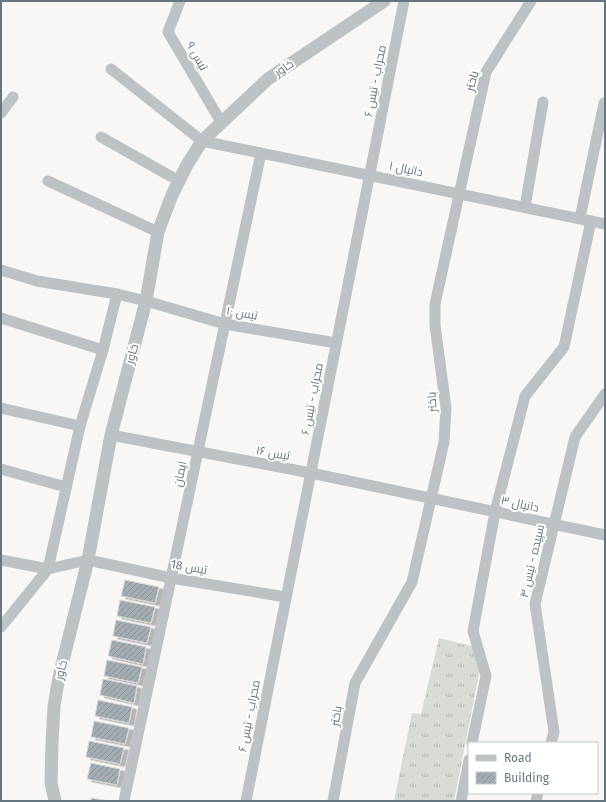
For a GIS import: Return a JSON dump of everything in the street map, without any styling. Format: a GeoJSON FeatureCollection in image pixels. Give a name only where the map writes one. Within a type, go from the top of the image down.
{"type":"FeatureCollection","features":[{"type":"Feature","properties":{"kind":"street","name":"تیس ۹"},"geometry":{"type":"LineString","coordinates":[[180,1],[168,32],[221,122]]}},
{"type":"Feature","properties":{"kind":"street","name":"خاور"},"geometry":{"type":"LineString","coordinates":[[55,801],[51,783],[54,706],[59,677],[88,560],[111,435],[146,301],[158,232],[179,180],[202,141],[268,79],[384,1]]}},
{"type":"Feature","properties":{"kind":"street","name":"محراب - تیس ۶"},"geometry":{"type":"LineString","coordinates":[[246,801],[404,1]]}},
{"type":"Feature","properties":{"kind":"street","name":"باختر"},"geometry":{"type":"LineString","coordinates":[[333,801],[355,683],[412,582],[430,497],[444,442],[446,408],[436,325],[435,304],[486,72],[531,1]]}},
{"type":"Feature","properties":{"kind":"street"},"geometry":{"type":"LineString","coordinates":[[111,69],[202,141]]}},
{"type":"Feature","properties":{"kind":"street"},"geometry":{"type":"LineString","coordinates":[[1,113],[13,97]]}},
{"type":"Feature","properties":{"kind":"street"},"geometry":{"type":"LineString","coordinates":[[525,207],[543,102]]}},
{"type":"Feature","properties":{"kind":"street"},"geometry":{"type":"LineString","coordinates":[[580,218],[604,103]]}},
{"type":"Feature","properties":{"kind":"street"},"geometry":{"type":"LineString","coordinates":[[101,138],[179,180]]}},
{"type":"Feature","properties":{"kind":"street","name":"دانیال ۱"},"geometry":{"type":"LineString","coordinates":[[202,141],[605,224]]}},
{"type":"Feature","properties":{"kind":"street","name":"ایمان"},"geometry":{"type":"LineString","coordinates":[[124,801],[261,153]]}},
{"type":"Feature","properties":{"kind":"street"},"geometry":{"type":"LineString","coordinates":[[48,181],[158,232]]}},
{"type":"Feature","properties":{"kind":"street"},"geometry":{"type":"LineString","coordinates":[[472,742],[486,676],[473,631],[496,512],[525,396],[564,347],[592,221]]}},
{"type":"Feature","properties":{"kind":"street","name":"تیس ۱۰"},"geometry":{"type":"LineString","coordinates":[[1,270],[37,280],[117,294],[225,324],[336,343]]}},
{"type":"Feature","properties":{"kind":"street"},"geometry":{"type":"LineString","coordinates":[[1,627],[48,569],[80,426],[103,350],[117,294]]}},
{"type":"Feature","properties":{"kind":"street"},"geometry":{"type":"LineString","coordinates":[[1,318],[103,350]]}},
{"type":"Feature","properties":{"kind":"street","name":"سپیده - تیس ۴"},"geometry":{"type":"LineString","coordinates":[[551,742],[554,732],[535,604],[575,437],[605,394]]}},
{"type":"Feature","properties":{"kind":"street"},"geometry":{"type":"LineString","coordinates":[[1,408],[80,426]]}},
{"type":"Feature","properties":{"kind":"street","name":"تیس ۱۶"},"geometry":{"type":"LineString","coordinates":[[111,435],[430,497]]}},
{"type":"Feature","properties":{"kind":"street"},"geometry":{"type":"LineString","coordinates":[[1,469],[66,486]]}},
{"type":"Feature","properties":{"kind":"street","name":"دانیال ۳"},"geometry":{"type":"LineString","coordinates":[[430,497],[605,535]]}},
{"type":"Feature","properties":{"kind":"street"},"geometry":{"type":"LineString","coordinates":[[1,560],[48,569],[88,560]]}},
{"type":"Feature","properties":{"kind":"street","name":"تیس 18"},"geometry":{"type":"LineString","coordinates":[[88,560],[171,578],[286,597]]}},
{"type":"Feature","properties":{"kind":"street"},"geometry":{"type":"LineString","coordinates":[[461,801],[468,765]]}},
{"type":"Feature","properties":{"kind":"green space"},"geometry":{"type":"Polygon","coordinates":[[[439,638],[484,649],[454,801],[394,801],[412,713],[421,714],[439,638]]]}},
{"type":"Feature","properties":{"kind":"building"},"geometry":{"type":"Polygon","coordinates":[[[125,580],[159,587],[155,603],[121,596],[125,580]]]}},
{"type":"Feature","properties":{"kind":"building"},"geometry":{"type":"Polygon","coordinates":[[[120,600],[155,607],[151,623],[117,616],[120,600]]]}},
{"type":"Feature","properties":{"kind":"building"},"geometry":{"type":"Polygon","coordinates":[[[116,620],[151,627],[147,643],[113,636],[116,620]]]}},
{"type":"Feature","properties":{"kind":"building"},"geometry":{"type":"Polygon","coordinates":[[[112,640],[146,647],[143,664],[108,656],[112,640]]]}},
{"type":"Feature","properties":{"kind":"building"},"geometry":{"type":"Polygon","coordinates":[[[107,660],[142,667],[138,683],[104,676],[107,660]]]}},
{"type":"Feature","properties":{"kind":"building"},"geometry":{"type":"Polygon","coordinates":[[[103,679],[137,686],[134,703],[100,695],[103,679]]]}},
{"type":"Feature","properties":{"kind":"building"},"geometry":{"type":"Polygon","coordinates":[[[98,700],[132,707],[129,723],[95,716],[98,700]]]}},
{"type":"Feature","properties":{"kind":"building"},"geometry":{"type":"Polygon","coordinates":[[[94,721],[129,728],[125,744],[91,737],[94,721]]]}},
{"type":"Feature","properties":{"kind":"building"},"geometry":{"type":"Polygon","coordinates":[[[89,741],[124,748],[120,764],[86,757],[89,741]]]}},
{"type":"Feature","properties":{"kind":"building"},"geometry":{"type":"Polygon","coordinates":[[[91,763],[120,769],[117,785],[87,779],[91,763]]]}},
{"type":"Feature","properties":{"kind":"building"},"geometry":{"type":"Polygon","coordinates":[[[91,798],[110,801],[91,801],[91,798]]]}}]}
